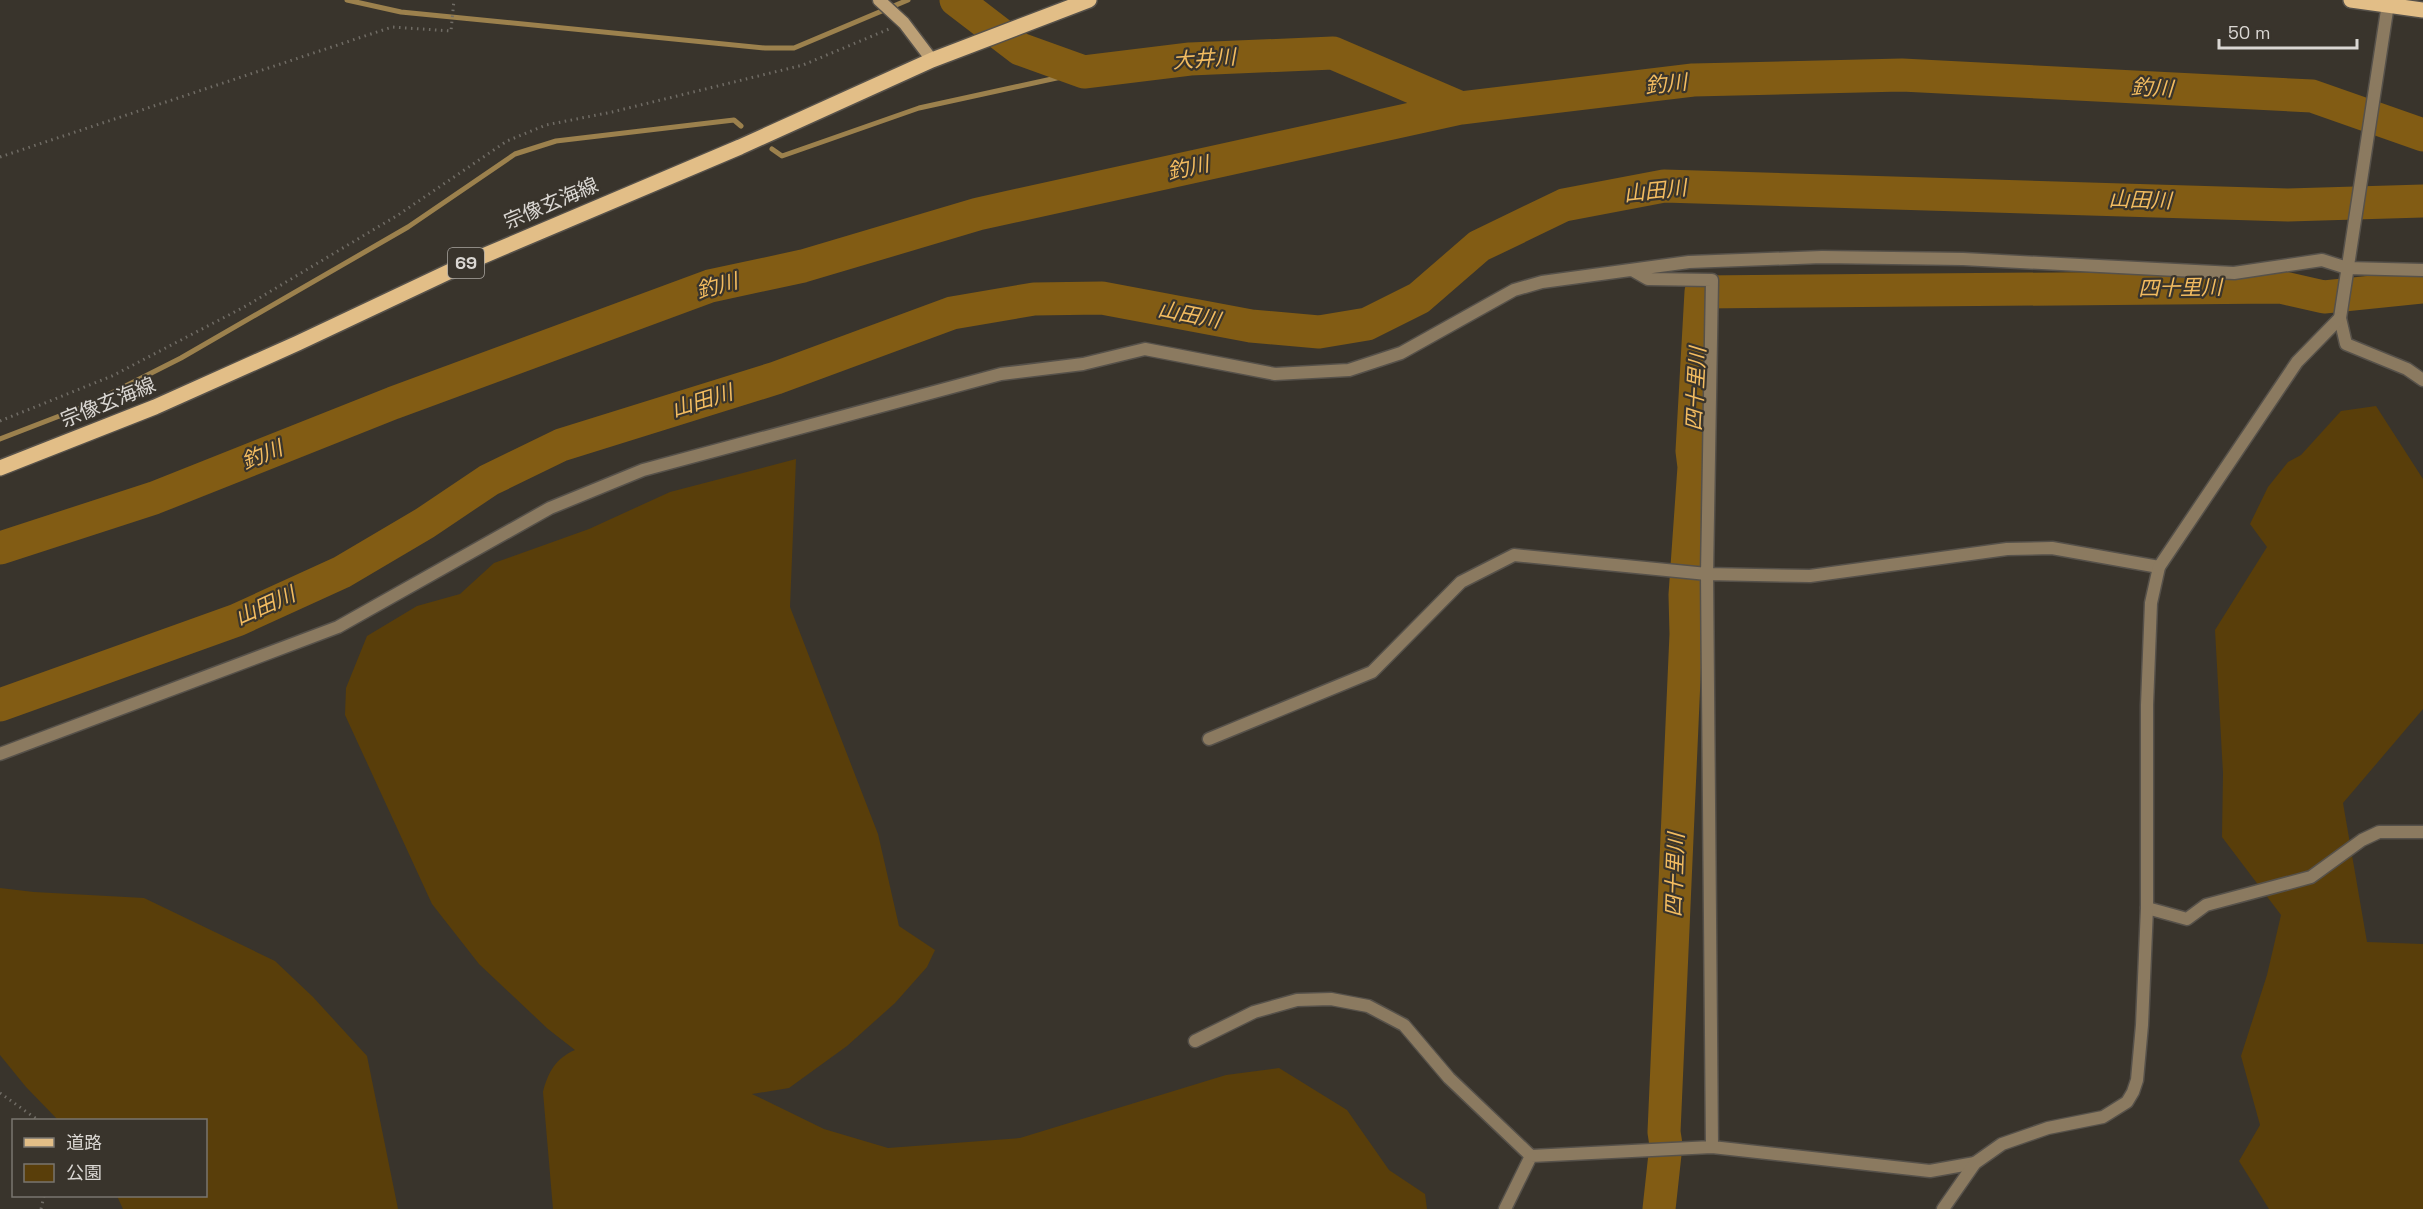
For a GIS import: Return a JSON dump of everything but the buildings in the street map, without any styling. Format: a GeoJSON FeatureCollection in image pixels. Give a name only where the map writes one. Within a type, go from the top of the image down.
{"type":"FeatureCollection","features":[{"type":"Feature","properties":{"kind":"main road"},"geometry":{"type":"LineString","coordinates":[[2351,0],[2423,10]]}},
{"type":"Feature","properties":{"kind":"main road","name":"宗像玄海線"},"geometry":{"type":"LineString","coordinates":[[0,468],[155,407],[476,259],[740,147],[932,60],[1082,1]]}},
{"type":"Feature","properties":{"kind":"main road"},"geometry":{"type":"LineString","coordinates":[[883,3],[904,23],[932,60]]}},
{"type":"Feature","properties":{"kind":"street"},"geometry":{"type":"LineString","coordinates":[[2388,4],[2340,318],[2346,344],[2407,369],[2423,380]]}},
{"type":"Feature","properties":{"kind":"street"},"geometry":{"type":"LineString","coordinates":[[0,754],[338,627],[550,508],[644,470],[1001,374],[1083,364],[1145,349],[1275,374],[1349,370],[1401,353],[1514,291],[1542,282],[1689,262],[1821,257],[1963,259],[2234,273],[2322,260],[2347,268],[2423,270]]}},
{"type":"Feature","properties":{"kind":"street"},"geometry":{"type":"LineString","coordinates":[[1634,271],[1647,279],[1712,280],[1707,574],[1712,1147]]}},
{"type":"Feature","properties":{"kind":"street"},"geometry":{"type":"LineString","coordinates":[[1943,1209],[1975,1163],[2002,1144],[2048,1128],[2103,1117],[2127,1102],[2133,1092],[2137,1080],[2147,908],[2147,705],[2151,603],[2159,567],[2297,362],[2340,318]]}},
{"type":"Feature","properties":{"kind":"street"},"geometry":{"type":"LineString","coordinates":[[1209,739],[1372,672],[1461,582],[1514,555],[1707,574],[1810,576],[2007,549],[2052,548],[2159,567]]}},
{"type":"Feature","properties":{"kind":"street"},"geometry":{"type":"LineString","coordinates":[[2147,908],[2187,919],[2206,905],[2311,877],[2362,840],[2379,832],[2423,832]]}},
{"type":"Feature","properties":{"kind":"street"},"geometry":{"type":"LineString","coordinates":[[1195,1041],[1254,1012],[1296,1000],[1331,999],[1368,1006],[1404,1025],[1449,1078],[1531,1156],[1712,1147],[1930,1171],[1975,1163]]}},
{"type":"Feature","properties":{"kind":"street"},"geometry":{"type":"LineString","coordinates":[[1505,1209],[1531,1156]]}},
{"type":"Feature","properties":{"kind":"path"},"geometry":{"type":"LineString","coordinates":[[0,157],[392,27],[451,31],[454,0]]}},
{"type":"Feature","properties":{"kind":"path"},"geometry":{"type":"LineString","coordinates":[[0,421],[112,376],[246,306],[398,215],[507,141],[546,125],[612,112],[803,65],[904,23]]}},
{"type":"Feature","properties":{"kind":"path"},"geometry":{"type":"LineString","coordinates":[[0,1093],[37,1119]]}},
{"type":"Feature","properties":{"kind":"green space"},"geometry":{"type":"Polygon","coordinates":[[[2376,406],[2423,479],[2423,709],[2343,803],[2367,942],[2423,944],[2423,1209],[2269,1209],[2239,1161],[2260,1125],[2241,1056],[2267,975],[2281,915],[2222,837],[2223,773],[2215,630],[2267,547],[2250,524],[2268,487],[2288,462],[2301,455],[2341,411],[2376,406]]]}},
{"type":"Feature","properties":{"kind":"green space"},"geometry":{"type":"Polygon","coordinates":[[[796,459],[790,607],[878,834],[899,926],[935,950],[927,967],[895,1003],[847,1046],[789,1088],[752,1094],[824,1129],[888,1148],[1020,1138],[1226,1075],[1279,1068],[1347,1110],[1389,1170],[1425,1194],[1427,1209],[553,1209],[543,1092],[554,1066],[568,1053],[575,1050],[548,1029],[479,964],[432,904],[345,715],[346,688],[367,636],[417,606],[460,594],[494,563],[589,529],[670,492],[796,459]]]}},
{"type":"Feature","properties":{"kind":"green space"},"geometry":{"type":"Polygon","coordinates":[[[0,888],[144,898],[275,961],[313,997],[367,1056],[398,1209],[123,1209],[117,1197],[207,1197],[207,1119],[57,1119],[26,1087],[0,1055],[0,888]]]}},
{"type":"Feature","properties":{"kind":"waterway"},"geometry":{"type":"LineString","coordinates":[[347,0],[401,12],[765,48],[794,48],[908,0]]}},
{"type":"Feature","properties":{"kind":"waterway","name":"大井川"},"geometry":{"type":"LineString","coordinates":[[956,0],[1020,49],[1084,72],[1190,59],[1333,53],[1461,108]]}},
{"type":"Feature","properties":{"kind":"waterway"},"geometry":{"type":"LineString","coordinates":[[772,149],[782,156],[919,108],[1084,72]]}},
{"type":"Feature","properties":{"kind":"waterway","name":"釣川"},"geometry":{"type":"LineString","coordinates":[[0,548],[154,498],[393,403],[710,286],[803,266],[978,214],[1461,108],[1693,80],[1902,75],[2312,96],[2423,135]]}},
{"type":"Feature","properties":{"kind":"waterway"},"geometry":{"type":"LineString","coordinates":[[0,439],[88,405],[181,358],[408,227],[515,154],[556,141],[734,120],[741,126]]}},
{"type":"Feature","properties":{"kind":"waterway","name":"山田川"},"geometry":{"type":"LineString","coordinates":[[0,705],[237,620],[342,572],[425,523],[489,480],[561,445],[776,378],[952,313],[1034,299],[1102,298],[1251,326],[1319,332],[1367,324],[1419,298],[1479,246],[1564,205],[1664,186],[2288,205],[2423,201]]}},
{"type":"Feature","properties":{"kind":"waterway","name":"四十里川"},"geometry":{"type":"LineString","coordinates":[[1659,1209],[1666,1145],[1664,1132],[1686,634],[1685,595],[1694,467],[1692,451],[1701,292],[2280,287],[2324,297],[2423,287]]}}]}
